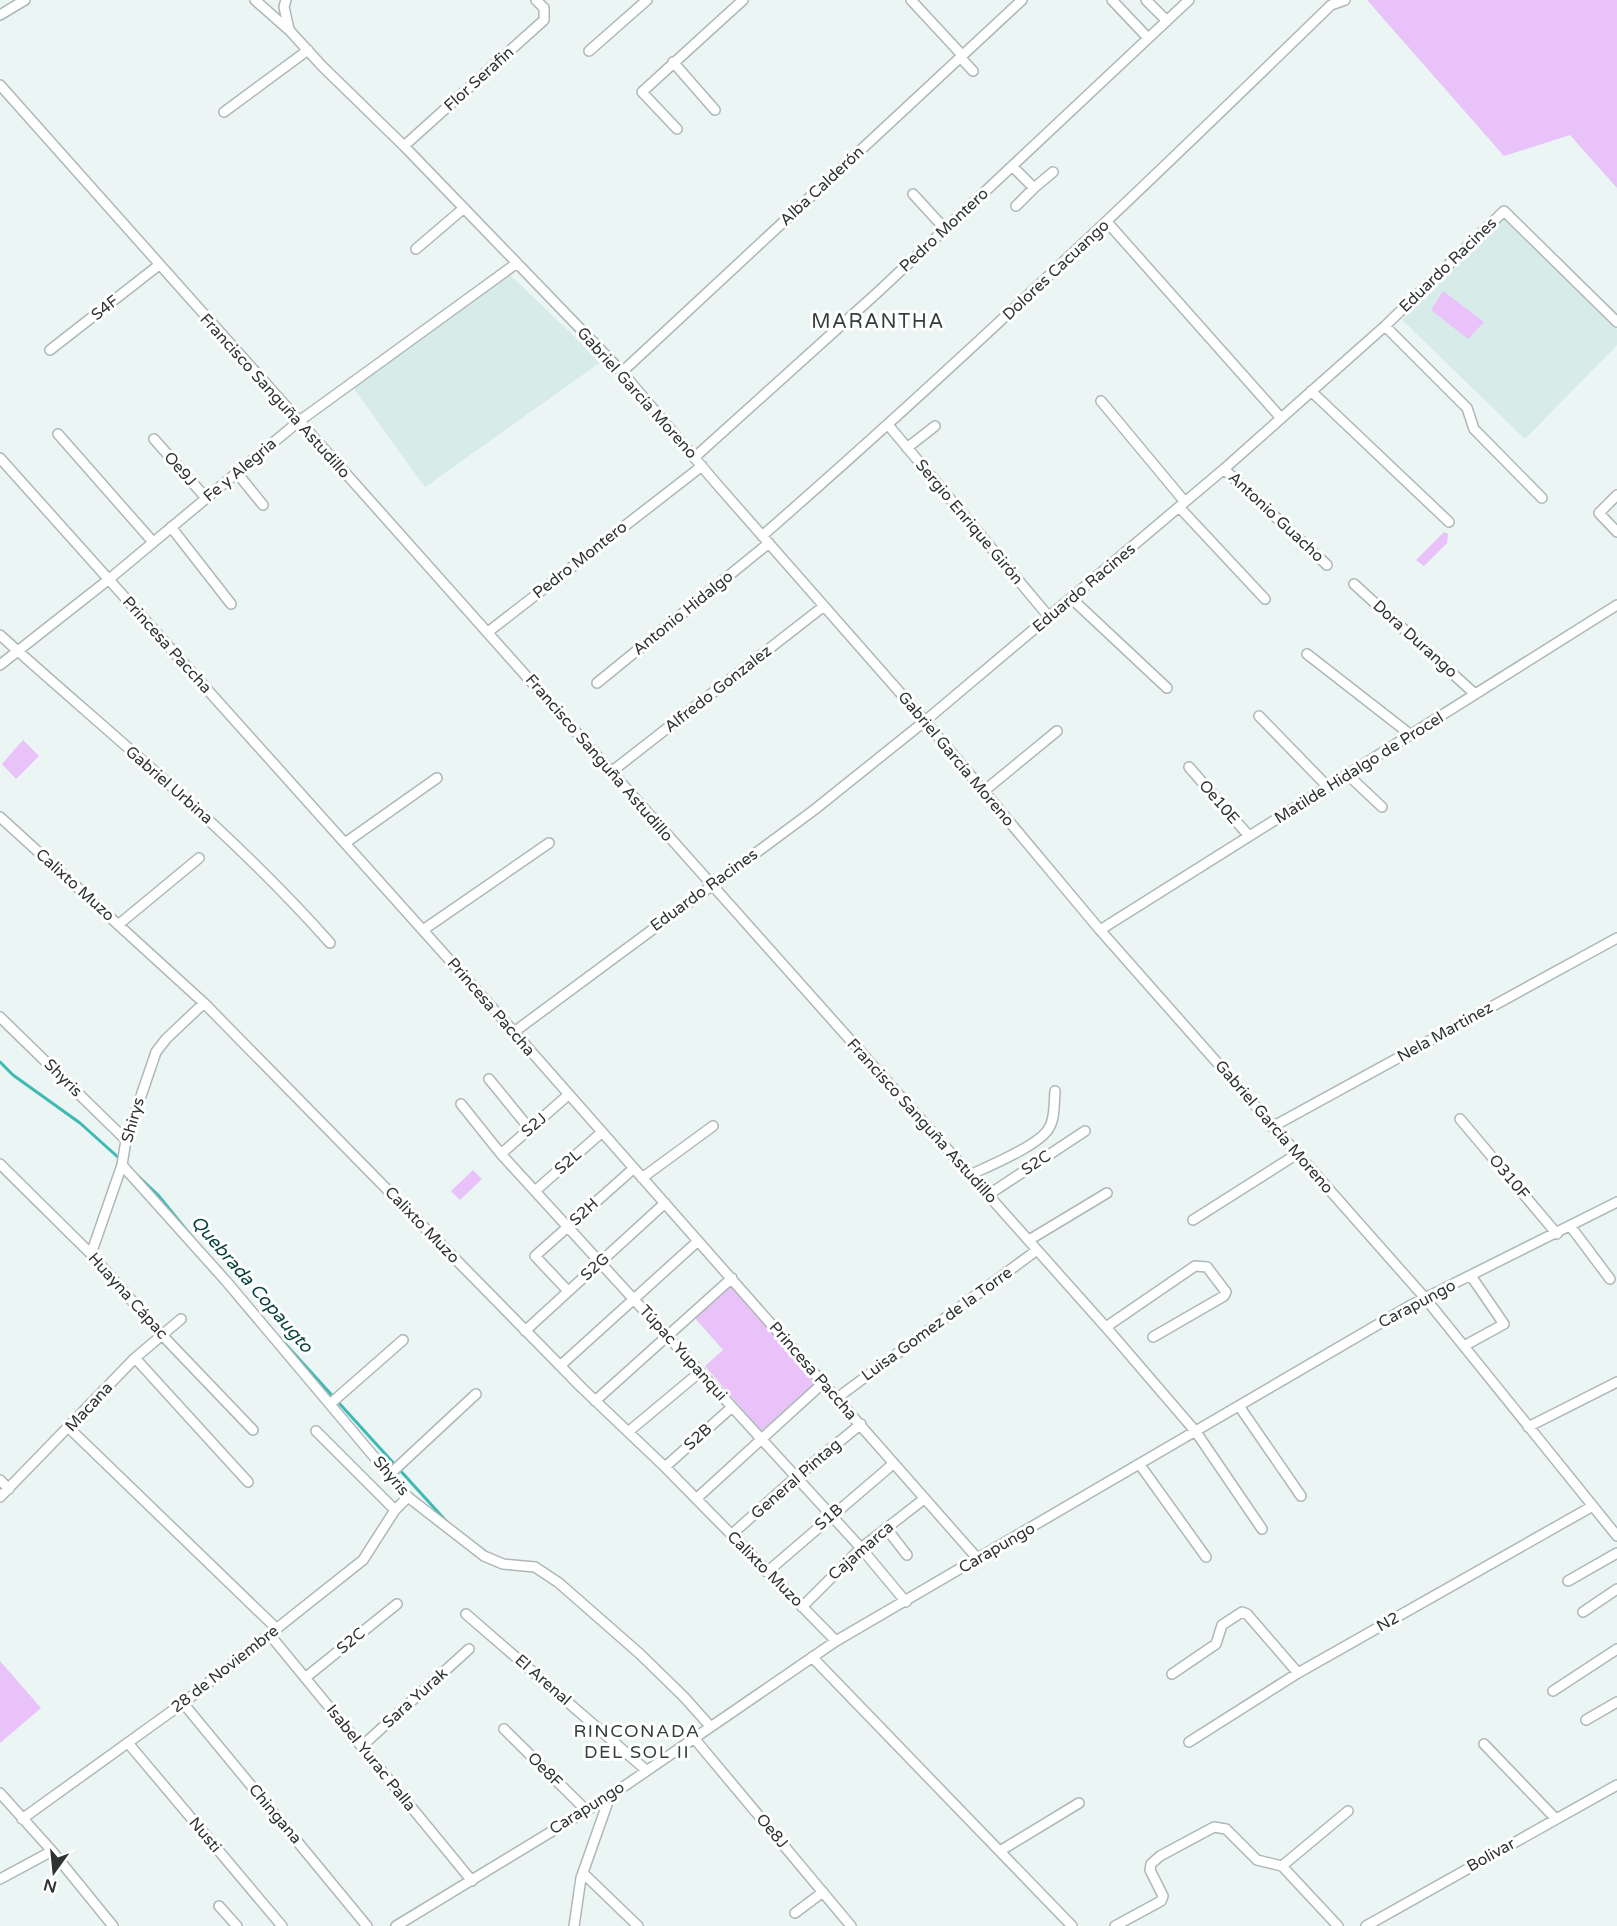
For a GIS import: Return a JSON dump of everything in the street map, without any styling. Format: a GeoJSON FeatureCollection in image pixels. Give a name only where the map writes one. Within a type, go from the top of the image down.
{"type":"FeatureCollection","features":[{"type":"Feature","properties":{"kind":"street"},"geometry":{"type":"LineString","coordinates":[[0,15],[25,0]]}},
{"type":"Feature","properties":{"kind":"street","name":"Gabriel García Moreno"},"geometry":{"type":"LineString","coordinates":[[255,0],[290,31],[404,146],[622,372],[925,722],[1100,930],[1425,1298],[1591,1507],[1617,1536]]}},
{"type":"Feature","properties":{"kind":"street"},"geometry":{"type":"LineString","coordinates":[[286,0],[284,7],[290,31]]}},
{"type":"Feature","properties":{"kind":"street","name":"Flor Serafin"},"geometry":{"type":"LineString","coordinates":[[404,146],[544,20],[544,8],[536,0]]}},
{"type":"Feature","properties":{"kind":"street"},"geometry":{"type":"LineString","coordinates":[[589,51],[647,0]]}},
{"type":"Feature","properties":{"kind":"street"},"geometry":{"type":"LineString","coordinates":[[677,129],[642,92],[743,0]]}},
{"type":"Feature","properties":{"kind":"street"},"geometry":{"type":"LineString","coordinates":[[911,0],[973,71]]}},
{"type":"Feature","properties":{"kind":"street","name":"Alba Calderón"},"geometry":{"type":"LineString","coordinates":[[622,372],[1022,0]]}},
{"type":"Feature","properties":{"kind":"street"},"geometry":{"type":"LineString","coordinates":[[1112,0],[1149,38]]}},
{"type":"Feature","properties":{"kind":"street"},"geometry":{"type":"LineString","coordinates":[[1146,0],[1167,21]]}},
{"type":"Feature","properties":{"kind":"street","name":"Pedro Montero"},"geometry":{"type":"LineString","coordinates":[[695,457],[945,229],[1189,0]]}},
{"type":"Feature","properties":{"kind":"street","name":"Dolores Cacuango"},"geometry":{"type":"LineString","coordinates":[[766,539],[1107,222],[1331,5],[1345,0]]}},
{"type":"Feature","properties":{"kind":"street"},"geometry":{"type":"LineString","coordinates":[[224,112],[308,50]]}},
{"type":"Feature","properties":{"kind":"street"},"geometry":{"type":"LineString","coordinates":[[673,62],[715,110]]}},
{"type":"Feature","properties":{"kind":"street","name":"Francisco Sanguña Astudillo"},"geometry":{"type":"LineString","coordinates":[[0,85],[1106,1327],[1196,1432],[1262,1529]]}},
{"type":"Feature","properties":{"kind":"street"},"geometry":{"type":"LineString","coordinates":[[1012,166],[1034,188]]}},
{"type":"Feature","properties":{"kind":"street"},"geometry":{"type":"LineString","coordinates":[[1016,206],[1053,172]]}},
{"type":"Feature","properties":{"kind":"street"},"geometry":{"type":"LineString","coordinates":[[913,194],[945,229]]}},
{"type":"Feature","properties":{"kind":"street"},"geometry":{"type":"LineString","coordinates":[[416,249],[464,208]]}},
{"type":"Feature","properties":{"kind":"street","name":"Eduardo Racines"},"geometry":{"type":"LineString","coordinates":[[514,1032],[814,810],[925,722],[1224,470],[1385,326],[1504,211],[1617,322]]}},
{"type":"Feature","properties":{"kind":"street"},"geometry":{"type":"LineString","coordinates":[[1107,222],[1281,418]]}},
{"type":"Feature","properties":{"kind":"street","name":"Fe y Alegria"},"geometry":{"type":"LineString","coordinates":[[0,665],[108,580],[298,422],[517,263]]}},
{"type":"Feature","properties":{"kind":"street","name":"S4F"},"geometry":{"type":"LineString","coordinates":[[50,350],[159,266]]}},
{"type":"Feature","properties":{"kind":"street"},"geometry":{"type":"LineString","coordinates":[[1385,326],[1467,408],[1474,429],[1542,498]]}},
{"type":"Feature","properties":{"kind":"street"},"geometry":{"type":"LineString","coordinates":[[1311,390],[1449,522]]}},
{"type":"Feature","properties":{"kind":"street"},"geometry":{"type":"LineString","coordinates":[[1101,401],[1182,505],[1265,599]]}},
{"type":"Feature","properties":{"kind":"street","name":"Sergio Enrique Girón"},"geometry":{"type":"LineString","coordinates":[[889,426],[1050,618]]}},
{"type":"Feature","properties":{"kind":"street"},"geometry":{"type":"LineString","coordinates":[[907,448],[935,426]]}},
{"type":"Feature","properties":{"kind":"street"},"geometry":{"type":"LineString","coordinates":[[58,434],[153,542]]}},
{"type":"Feature","properties":{"kind":"street","name":"Oe9J"},"geometry":{"type":"LineString","coordinates":[[154,439],[206,498]]}},
{"type":"Feature","properties":{"kind":"street","name":"Princesa Paccha"},"geometry":{"type":"LineString","coordinates":[[0,458],[514,1032],[567,1096],[732,1278],[978,1559]]}},
{"type":"Feature","properties":{"kind":"street","name":"Pedro Montero"},"geometry":{"type":"LineString","coordinates":[[488,632],[702,466]]}},
{"type":"Feature","properties":{"kind":"street","name":"Antonio Guacho"},"geometry":{"type":"LineString","coordinates":[[1224,470],[1327,565]]}},
{"type":"Feature","properties":{"kind":"street"},"geometry":{"type":"LineString","coordinates":[[237,473],[263,505]]}},
{"type":"Feature","properties":{"kind":"street"},"geometry":{"type":"LineString","coordinates":[[1617,495],[1599,513],[1617,532]]}},
{"type":"Feature","properties":{"kind":"street"},"geometry":{"type":"LineString","coordinates":[[171,528],[231,604]]}},
{"type":"Feature","properties":{"kind":"street","name":"Antonio Hidalgo"},"geometry":{"type":"LineString","coordinates":[[597,683],[766,539]]}},
{"type":"Feature","properties":{"kind":"street","name":"Dora Durango"},"geometry":{"type":"LineString","coordinates":[[1354,584],[1475,694]]}},
{"type":"Feature","properties":{"kind":"street"},"geometry":{"type":"LineString","coordinates":[[1072,599],[1167,688]]}},
{"type":"Feature","properties":{"kind":"street","name":"Matilde Hidalgo de Procel"},"geometry":{"type":"LineString","coordinates":[[1100,930],[1617,605]]}},
{"type":"Feature","properties":{"kind":"street","name":"Alfredo Gonzalez"},"geometry":{"type":"LineString","coordinates":[[611,772],[824,606]]}},
{"type":"Feature","properties":{"kind":"street","name":"Gabriel Urbina"},"geometry":{"type":"LineString","coordinates":[[0,635],[213,824],[280,887],[330,943]]}},
{"type":"Feature","properties":{"kind":"street"},"geometry":{"type":"LineString","coordinates":[[1307,654],[1411,735]]}},
{"type":"Feature","properties":{"kind":"street"},"geometry":{"type":"LineString","coordinates":[[1260,717],[1328,787]]}},
{"type":"Feature","properties":{"kind":"street"},"geometry":{"type":"LineString","coordinates":[[984,791],[1057,731]]}},
{"type":"Feature","properties":{"kind":"street","name":"Oe10E"},"geometry":{"type":"LineString","coordinates":[[1189,767],[1249,836]]}},
{"type":"Feature","properties":{"kind":"street"},"geometry":{"type":"LineString","coordinates":[[1347,775],[1382,807]]}},
{"type":"Feature","properties":{"kind":"street"},"geometry":{"type":"LineString","coordinates":[[345,843],[437,778]]}},
{"type":"Feature","properties":{"kind":"street","name":"Calixto Muzo"},"geometry":{"type":"LineString","coordinates":[[0,818],[204,1003],[525,1331],[665,1467],[836,1641]]}},
{"type":"Feature","properties":{"kind":"street"},"geometry":{"type":"LineString","coordinates":[[423,930],[549,843]]}},
{"type":"Feature","properties":{"kind":"street"},"geometry":{"type":"LineString","coordinates":[[118,925],[199,858]]}},
{"type":"Feature","properties":{"kind":"street","name":"Nela Martinez"},"geometry":{"type":"LineString","coordinates":[[1272,1126],[1617,938]]}},
{"type":"Feature","properties":{"kind":"street","name":"Shirys"},"geometry":{"type":"LineString","coordinates":[[91,1254],[122,1165],[126,1140],[156,1052],[204,1003]]}},
{"type":"Feature","properties":{"kind":"street","name":"Shyris"},"geometry":{"type":"LineString","coordinates":[[0,1017],[126,1140]]}},
{"type":"Feature","properties":{"kind":"street"},"geometry":{"type":"LineString","coordinates":[[489,1079],[529,1128]]}},
{"type":"Feature","properties":{"kind":"street"},"geometry":{"type":"LineString","coordinates":[[970,1175],[1018,1152],[1046,1132],[1051,1126],[1055,1091]]}},
{"type":"Feature","properties":{"kind":"street","name":"S2J"},"geometry":{"type":"LineString","coordinates":[[501,1154],[567,1096]]}},
{"type":"Feature","properties":{"kind":"street","name":"Túpac Yupanqui"},"geometry":{"type":"LineString","coordinates":[[461,1104],[501,1154],[861,1548],[906,1602]]}},
{"type":"Feature","properties":{"kind":"street","name":"O310F"},"geometry":{"type":"LineString","coordinates":[[1460,1119],[1557,1234]]}},
{"type":"Feature","properties":{"kind":"street"},"geometry":{"type":"LineString","coordinates":[[642,1178],[712,1126]]}},
{"type":"Feature","properties":{"kind":"street","name":"S2C"},"geometry":{"type":"LineString","coordinates":[[988,1195],[1085,1131]]}},
{"type":"Feature","properties":{"kind":"street","name":"S2L"},"geometry":{"type":"LineString","coordinates":[[535,1191],[601,1132]]}},
{"type":"Feature","properties":{"kind":"street"},"geometry":{"type":"LineString","coordinates":[[1193,1220],[1297,1154]]}},
{"type":"Feature","properties":{"kind":"street","name":"Huayna Cápac"},"geometry":{"type":"LineString","coordinates":[[0,1164],[91,1254],[162,1335],[254,1430]]}},
{"type":"Feature","properties":{"kind":"street","name":"Shyris"},"geometry":{"type":"LineString","coordinates":[[122,1165],[226,1281],[408,1497],[484,1556],[502,1564],[535,1567],[559,1583],[640,1654],[684,1696],[710,1726]]}},
{"type":"Feature","properties":{"kind":"street","name":"S2H"},"geometry":{"type":"LineString","coordinates":[[568,1292],[535,1256],[633,1169]]}},
{"type":"Feature","properties":{"kind":"street"},"geometry":{"type":"LineString","coordinates":[[1029,1240],[1107,1193]]}},
{"type":"Feature","properties":{"kind":"street","name":"Carapungo"},"geometry":{"type":"LineString","coordinates":[[396,1926],[610,1796],[836,1641],[1425,1298],[1617,1202]]}},
{"type":"Feature","properties":{"kind":"street","name":"S2G"},"geometry":{"type":"LineString","coordinates":[[525,1331],[665,1203]]}},
{"type":"Feature","properties":{"kind":"street"},"geometry":{"type":"LineString","coordinates":[[1571,1227],[1610,1279]]}},
{"type":"Feature","properties":{"kind":"street"},"geometry":{"type":"LineString","coordinates":[[561,1365],[698,1241]]}},
{"type":"Feature","properties":{"kind":"street","name":"Luisa Gomez de la Torre"},"geometry":{"type":"LineString","coordinates":[[837,1398],[1037,1250]]}},
{"type":"Feature","properties":{"kind":"street"},"geometry":{"type":"LineString","coordinates":[[1106,1327],[1195,1266],[1207,1267],[1223,1284],[1226,1292],[1224,1296],[1153,1337]]}},
{"type":"Feature","properties":{"kind":"street"},"geometry":{"type":"LineString","coordinates":[[1464,1346],[1504,1324],[1471,1276]]}},
{"type":"Feature","properties":{"kind":"street"},"geometry":{"type":"LineString","coordinates":[[595,1401],[732,1278]]}},
{"type":"Feature","properties":{"kind":"street","name":"Macana"},"geometry":{"type":"LineString","coordinates":[[0,1497],[135,1358],[181,1319]]}},
{"type":"Feature","properties":{"kind":"street"},"geometry":{"type":"LineString","coordinates":[[330,1404],[403,1340]]}},
{"type":"Feature","properties":{"kind":"street"},"geometry":{"type":"LineString","coordinates":[[135,1358],[248,1482]]}},
{"type":"Feature","properties":{"kind":"street"},"geometry":{"type":"LineString","coordinates":[[628,1432],[700,1372]]}},
{"type":"Feature","properties":{"kind":"street"},"geometry":{"type":"LineString","coordinates":[[1528,1427],[1617,1382]]}},
{"type":"Feature","properties":{"kind":"street"},"geometry":{"type":"LineString","coordinates":[[696,1499],[823,1383]]}},
{"type":"Feature","properties":{"kind":"street"},"geometry":{"type":"LineString","coordinates":[[390,1474],[476,1395]]}},
{"type":"Feature","properties":{"kind":"street"},"geometry":{"type":"LineString","coordinates":[[1239,1406],[1301,1496]]}},
{"type":"Feature","properties":{"kind":"street","name":"S2B"},"geometry":{"type":"LineString","coordinates":[[665,1467],[732,1407]]}},
{"type":"Feature","properties":{"kind":"street","name":"General Pintag"},"geometry":{"type":"LineString","coordinates":[[731,1535],[796,1477],[861,1424]]}},
{"type":"Feature","properties":{"kind":"street","name":"Isabel Yurac Palla"},"geometry":{"type":"LineString","coordinates":[[69,1428],[273,1632],[305,1678],[472,1881]]}},
{"type":"Feature","properties":{"kind":"street"},"geometry":{"type":"LineString","coordinates":[[316,1431],[395,1510]]}},
{"type":"Feature","properties":{"kind":"street","name":"S1B"},"geometry":{"type":"LineString","coordinates":[[767,1572],[893,1464]]}},
{"type":"Feature","properties":{"kind":"street"},"geometry":{"type":"LineString","coordinates":[[1140,1465],[1206,1557]]}},
{"type":"Feature","properties":{"kind":"street"},"geometry":{"type":"LineString","coordinates":[[0,1480],[9,1489]]}},
{"type":"Feature","properties":{"kind":"street","name":"28 de Noviembre"},"geometry":{"type":"LineString","coordinates":[[22,1819],[183,1703],[363,1560],[395,1510],[408,1497]]}},
{"type":"Feature","properties":{"kind":"street","name":"Cajamarca"},"geometry":{"type":"LineString","coordinates":[[802,1607],[861,1548],[924,1499]]}},
{"type":"Feature","properties":{"kind":"street","name":"N2"},"geometry":{"type":"LineString","coordinates":[[1189,1742],[1298,1672],[1591,1507]]}},
{"type":"Feature","properties":{"kind":"street"},"geometry":{"type":"LineString","coordinates":[[886,1528],[906,1555]]}},
{"type":"Feature","properties":{"kind":"street"},"geometry":{"type":"LineString","coordinates":[[1568,1581],[1617,1553]]}},
{"type":"Feature","properties":{"kind":"street"},"geometry":{"type":"LineString","coordinates":[[1583,1612],[1617,1589]]}},
{"type":"Feature","properties":{"kind":"street","name":"S2C"},"geometry":{"type":"LineString","coordinates":[[305,1678],[397,1604]]}},
{"type":"Feature","properties":{"kind":"street"},"geometry":{"type":"LineString","coordinates":[[1172,1674],[1216,1644],[1222,1625],[1242,1612],[1247,1614],[1298,1672]]}},
{"type":"Feature","properties":{"kind":"street","name":"El Arenal"},"geometry":{"type":"LineString","coordinates":[[466,1614],[646,1770]]}},
{"type":"Feature","properties":{"kind":"street"},"geometry":{"type":"LineString","coordinates":[[1553,1690],[1617,1648]]}},
{"type":"Feature","properties":{"kind":"street","name":"Sara Yurak"},"geometry":{"type":"LineString","coordinates":[[362,1746],[469,1649]]}},
{"type":"Feature","properties":{"kind":"street"},"geometry":{"type":"LineString","coordinates":[[812,1657],[1072,1926]]}},
{"type":"Feature","properties":{"kind":"street"},"geometry":{"type":"LineString","coordinates":[[1586,1720],[1617,1702]]}},
{"type":"Feature","properties":{"kind":"street","name":"Chingana"},"geometry":{"type":"LineString","coordinates":[[183,1703],[367,1926]]}},
{"type":"Feature","properties":{"kind":"street","name":"Oe8F"},"geometry":{"type":"LineString","coordinates":[[504,1729],[586,1810]]}},
{"type":"Feature","properties":{"kind":"street","name":"Oe8J"},"geometry":{"type":"LineString","coordinates":[[693,1737],[851,1926]]}},
{"type":"Feature","properties":{"kind":"street","name":"Nusti"},"geometry":{"type":"LineString","coordinates":[[128,1743],[282,1926]]}},
{"type":"Feature","properties":{"kind":"street"},"geometry":{"type":"LineString","coordinates":[[1484,1744],[1556,1819]]}},
{"type":"Feature","properties":{"kind":"street","name":"Bolivar"},"geometry":{"type":"LineString","coordinates":[[1366,1926],[1617,1785]]}},
{"type":"Feature","properties":{"kind":"street"},"geometry":{"type":"LineString","coordinates":[[0,1793],[52,1851],[113,1926]]}},
{"type":"Feature","properties":{"kind":"street"},"geometry":{"type":"LineString","coordinates":[[574,1926],[583,1873],[610,1796]]}},
{"type":"Feature","properties":{"kind":"street"},"geometry":{"type":"LineString","coordinates":[[1000,1851],[1079,1803]]}},
{"type":"Feature","properties":{"kind":"street"},"geometry":{"type":"LineString","coordinates":[[1282,1866],[1348,1811]]}},
{"type":"Feature","properties":{"kind":"street"},"geometry":{"type":"LineString","coordinates":[[1115,1926],[1161,1901],[1163,1896],[1150,1870],[1151,1864],[1160,1856],[1214,1827],[1226,1829],[1257,1860],[1282,1866],[1338,1926]]}},
{"type":"Feature","properties":{"kind":"street"},"geometry":{"type":"LineString","coordinates":[[0,1879],[52,1851]]}},
{"type":"Feature","properties":{"kind":"street"},"geometry":{"type":"LineString","coordinates":[[583,1873],[638,1926]]}},
{"type":"Feature","properties":{"kind":"street"},"geometry":{"type":"LineString","coordinates":[[795,1913],[823,1892]]}},
{"type":"Feature","properties":{"kind":"street"},"geometry":{"type":"LineString","coordinates":[[219,1906],[237,1926]]}},
{"type":"Feature","properties":{"kind":"shaded area"},"geometry":{"type":"Polygon","coordinates":[[[1367,0],[1617,0],[1617,188],[1570,135],[1504,156],[1367,0]]]}},
{"type":"Feature","properties":{"kind":"shaded area"},"geometry":{"type":"Polygon","coordinates":[[[1503,218],[1617,329],[1617,345],[1525,439],[1402,320],[1503,218]]]}},
{"type":"Feature","properties":{"kind":"shaded area"},"geometry":{"type":"Polygon","coordinates":[[[506,271],[601,362],[425,487],[351,385],[506,271]]]}},
{"type":"Feature","properties":{"kind":"shaded area"},"geometry":{"type":"Polygon","coordinates":[[[1443,291],[1484,322],[1468,339],[1431,310],[1443,291]]]}},
{"type":"Feature","properties":{"kind":"shaded area"},"geometry":{"type":"Polygon","coordinates":[[[1444,532],[1448,534],[1447,543],[1424,566],[1416,560],[1444,532]]]}},
{"type":"Feature","properties":{"kind":"shaded area"},"geometry":{"type":"Polygon","coordinates":[[[23,740],[39,756],[16,779],[2,764],[23,740]]]}},
{"type":"Feature","properties":{"kind":"shaded area"},"geometry":{"type":"Polygon","coordinates":[[[473,1170],[482,1179],[460,1200],[451,1191],[473,1170]]]}},
{"type":"Feature","properties":{"kind":"shaded area"},"geometry":{"type":"Polygon","coordinates":[[[732,1284],[817,1383],[761,1431],[705,1366],[723,1350],[694,1317],[732,1284]]]}},
{"type":"Feature","properties":{"kind":"shaded area"},"geometry":{"type":"Polygon","coordinates":[[[0,1661],[41,1708],[0,1743],[0,1661]]]}},
{"type":"Feature","properties":{"kind":"waterway","name":"Quebrada Copaugto"},"geometry":{"type":"LineString","coordinates":[[0,1062],[13,1075],[80,1123],[120,1159]]}},
{"type":"Feature","properties":{"kind":"waterway","name":"Quebrada Copaugto"},"geometry":{"type":"LineString","coordinates":[[138,1176],[158,1195],[193,1238]]}},
{"type":"Feature","properties":{"kind":"waterway","name":"Quebrada Copaugto"},"geometry":{"type":"LineString","coordinates":[[280,1338],[447,1522]]}},
{"type":"Feature","properties":{"kind":"district","name":"MARANTHA"},"geometry":{"type":"Point","coordinates":[878,322]}},
{"type":"Feature","properties":{"kind":"district","name":"RINCONADA DEL SOL II"},"geometry":{"type":"Point","coordinates":[637,1741]}}]}
